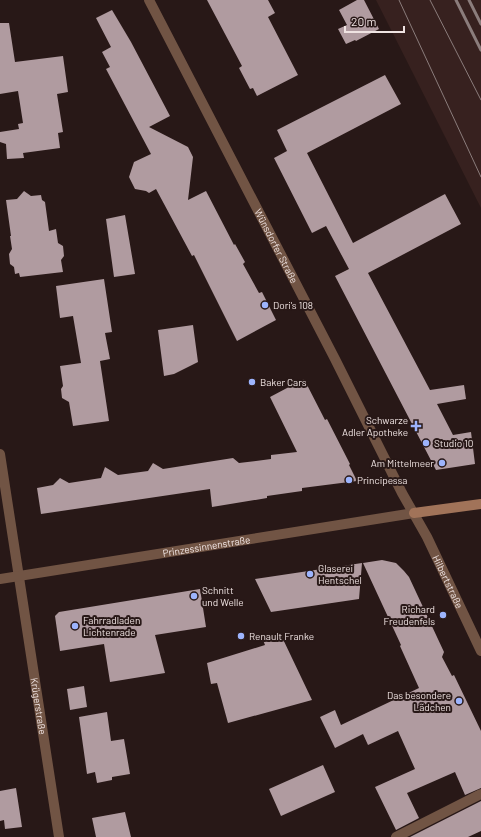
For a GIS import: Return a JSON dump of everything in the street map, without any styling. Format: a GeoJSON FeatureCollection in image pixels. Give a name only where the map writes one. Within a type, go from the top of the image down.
{"type":"FeatureCollection","features":[{"type":"Feature","properties":{"kind":"street","name":"Wünsdorfer Straße"},"geometry":{"type":"LineString","coordinates":[[149,0],[414,514]]}},
{"type":"Feature","properties":{"kind":"street","name":"Krügerstraße"},"geometry":{"type":"LineString","coordinates":[[0,454],[59,837]]}},
{"type":"Feature","properties":{"kind":"street"},"geometry":{"type":"LineString","coordinates":[[414,514],[481,504]]}},
{"type":"Feature","properties":{"kind":"street","name":"Prinzessinnenstraße"},"geometry":{"type":"LineString","coordinates":[[0,579],[414,514]]}},
{"type":"Feature","properties":{"kind":"street","name":"Hilbertstraße"},"geometry":{"type":"LineString","coordinates":[[414,514],[427,537],[481,651]]}},
{"type":"Feature","properties":{"kind":"street"},"geometry":{"type":"LineString","coordinates":[[396,837],[481,794]]}},
{"type":"Feature","properties":{"kind":"shaded area"},"geometry":{"type":"Polygon","coordinates":[[[376,0],[481,0],[481,208],[376,0]]]}},
{"type":"Feature","properties":{"kind":"building"},"geometry":{"type":"Polygon","coordinates":[[[207,0],[268,0],[275,13],[268,17],[298,75],[257,96],[253,88],[250,89],[239,68],[242,66],[207,0]]]}},
{"type":"Feature","properties":{"kind":"building"},"geometry":{"type":"Polygon","coordinates":[[[357,0],[364,0],[379,29],[356,41],[355,40],[346,44],[338,29],[347,25],[339,10],[357,0]]]}},
{"type":"Feature","properties":{"kind":"building"},"geometry":{"type":"Polygon","coordinates":[[[112,10],[131,42],[170,116],[149,127],[188,147],[193,157],[188,200],[206,191],[234,245],[235,244],[245,262],[243,264],[259,293],[262,292],[276,320],[237,341],[194,255],[192,256],[156,189],[149,193],[135,189],[129,177],[134,162],[151,154],[106,69],[110,67],[102,52],[111,47],[96,18],[112,10]]]}},
{"type":"Feature","properties":{"kind":"building"},"geometry":{"type":"Polygon","coordinates":[[[0,23],[9,23],[15,62],[63,56],[68,92],[57,94],[63,132],[58,133],[60,148],[23,153],[24,158],[7,159],[6,144],[0,142],[0,132],[19,129],[18,124],[23,123],[18,91],[0,94],[0,23]]]}},
{"type":"Feature","properties":{"kind":"building"},"geometry":{"type":"Polygon","coordinates":[[[385,75],[401,104],[307,153],[353,243],[445,194],[461,224],[368,273],[430,390],[464,385],[466,399],[437,404],[453,435],[471,432],[475,464],[436,470],[335,276],[349,269],[326,226],[312,233],[274,158],[287,151],[277,130],[385,75]]]}},
{"type":"Feature","properties":{"kind":"building"},"geometry":{"type":"Polygon","coordinates":[[[24,191],[31,196],[41,195],[42,200],[45,202],[49,231],[56,229],[58,243],[63,246],[64,256],[61,260],[63,272],[20,277],[19,273],[15,274],[14,267],[10,264],[9,254],[12,249],[6,200],[17,199],[24,191]]]}},
{"type":"Feature","properties":{"kind":"building"},"geometry":{"type":"Polygon","coordinates":[[[125,215],[135,274],[114,277],[106,219],[125,215]]]}},
{"type":"Feature","properties":{"kind":"building"},"geometry":{"type":"Polygon","coordinates":[[[104,279],[112,332],[105,333],[110,359],[100,361],[109,421],[73,426],[69,402],[62,398],[61,389],[63,386],[60,366],[81,363],[73,316],[60,318],[56,286],[104,279]]]}},
{"type":"Feature","properties":{"kind":"building"},"geometry":{"type":"Polygon","coordinates":[[[193,325],[198,362],[174,374],[164,376],[158,330],[193,325]]]}},
{"type":"Feature","properties":{"kind":"building"},"geometry":{"type":"Polygon","coordinates":[[[304,379],[325,420],[327,419],[357,481],[302,488],[302,491],[267,496],[267,498],[212,507],[210,489],[41,514],[37,488],[53,485],[60,478],[69,483],[101,478],[105,467],[118,475],[148,471],[153,463],[163,469],[233,458],[239,463],[271,459],[271,455],[297,452],[270,397],[304,379]]]}},
{"type":"Feature","properties":{"kind":"building"},"geometry":{"type":"Polygon","coordinates":[[[382,560],[396,563],[409,577],[444,652],[442,657],[452,676],[454,675],[481,731],[481,788],[465,795],[455,772],[407,793],[419,818],[396,830],[375,787],[415,769],[398,731],[368,745],[363,734],[335,748],[320,717],[335,710],[341,725],[419,688],[363,563],[382,560]]]}},
{"type":"Feature","properties":{"kind":"building"},"geometry":{"type":"Polygon","coordinates":[[[362,563],[359,599],[271,612],[255,579],[362,563]]]}},
{"type":"Feature","properties":{"kind":"building"},"geometry":{"type":"Polygon","coordinates":[[[200,589],[206,627],[155,635],[165,673],[110,682],[104,644],[60,651],[55,616],[59,612],[200,589]]]}},
{"type":"Feature","properties":{"kind":"building"},"geometry":{"type":"Polygon","coordinates":[[[281,635],[312,700],[228,723],[217,683],[211,684],[207,663],[265,645],[263,640],[281,635]]]}},
{"type":"Feature","properties":{"kind":"building"},"geometry":{"type":"Polygon","coordinates":[[[84,686],[87,707],[70,710],[67,689],[84,686]]]}},
{"type":"Feature","properties":{"kind":"building"},"geometry":{"type":"Polygon","coordinates":[[[107,712],[111,741],[124,739],[130,774],[112,777],[112,780],[97,783],[95,772],[87,774],[79,717],[107,712]]]}},
{"type":"Feature","properties":{"kind":"building"},"geometry":{"type":"Polygon","coordinates":[[[323,765],[335,792],[281,816],[269,789],[323,765]]]}},
{"type":"Feature","properties":{"kind":"building"},"geometry":{"type":"Polygon","coordinates":[[[16,788],[22,827],[5,829],[4,820],[0,821],[0,791],[16,788]]]}},
{"type":"Feature","properties":{"kind":"building"},"geometry":{"type":"Polygon","coordinates":[[[481,801],[481,831],[468,837],[410,837],[481,801]]]}},
{"type":"Feature","properties":{"kind":"building"},"geometry":{"type":"Polygon","coordinates":[[[125,812],[131,837],[96,837],[92,818],[125,812]]]}},
{"type":"Feature","properties":{"kind":"tram line"},"geometry":{"type":"LineString","coordinates":[[399,0],[481,177]]}},
{"type":"Feature","properties":{"kind":"tram line"},"geometry":{"type":"LineString","coordinates":[[430,0],[481,100]]}},
{"type":"Feature","properties":{"kind":"railway"},"geometry":{"type":"LineString","coordinates":[[456,0],[481,50]]}},
{"type":"Feature","properties":{"kind":"railway"},"geometry":{"type":"LineString","coordinates":[[469,0],[481,24]]}},
{"type":"Feature","properties":{"kind":"place","name":"Dori's 108"},"geometry":{"type":"Point","coordinates":[265,305]}},
{"type":"Feature","properties":{"kind":"place","name":"Baker Cars"},"geometry":{"type":"Point","coordinates":[252,382]}},
{"type":"Feature","properties":{"kind":"place","name":"Schwarze Adler Apotheke"},"geometry":{"type":"Point","coordinates":[416,426]}},
{"type":"Feature","properties":{"kind":"place","name":"Studio 10"},"geometry":{"type":"Point","coordinates":[426,443]}},
{"type":"Feature","properties":{"kind":"place","name":"Am Mittelmeer"},"geometry":{"type":"Point","coordinates":[442,463]}},
{"type":"Feature","properties":{"kind":"place","name":"Principessa"},"geometry":{"type":"Point","coordinates":[349,480]}},
{"type":"Feature","properties":{"kind":"place","name":"Glaserei Hentschel"},"geometry":{"type":"Point","coordinates":[310,574]}},
{"type":"Feature","properties":{"kind":"place","name":"Schnitt und Welle"},"geometry":{"type":"Point","coordinates":[194,596]}},
{"type":"Feature","properties":{"kind":"place","name":"Richard Freudenfels"},"geometry":{"type":"Point","coordinates":[443,615]}},
{"type":"Feature","properties":{"kind":"place","name":"Fahrradladen Lichtenrade"},"geometry":{"type":"Point","coordinates":[75,626]}},
{"type":"Feature","properties":{"kind":"place","name":"Renault Franke"},"geometry":{"type":"Point","coordinates":[241,636]}},
{"type":"Feature","properties":{"kind":"place","name":"Das besondere Lädchen"},"geometry":{"type":"Point","coordinates":[459,701]}}]}
